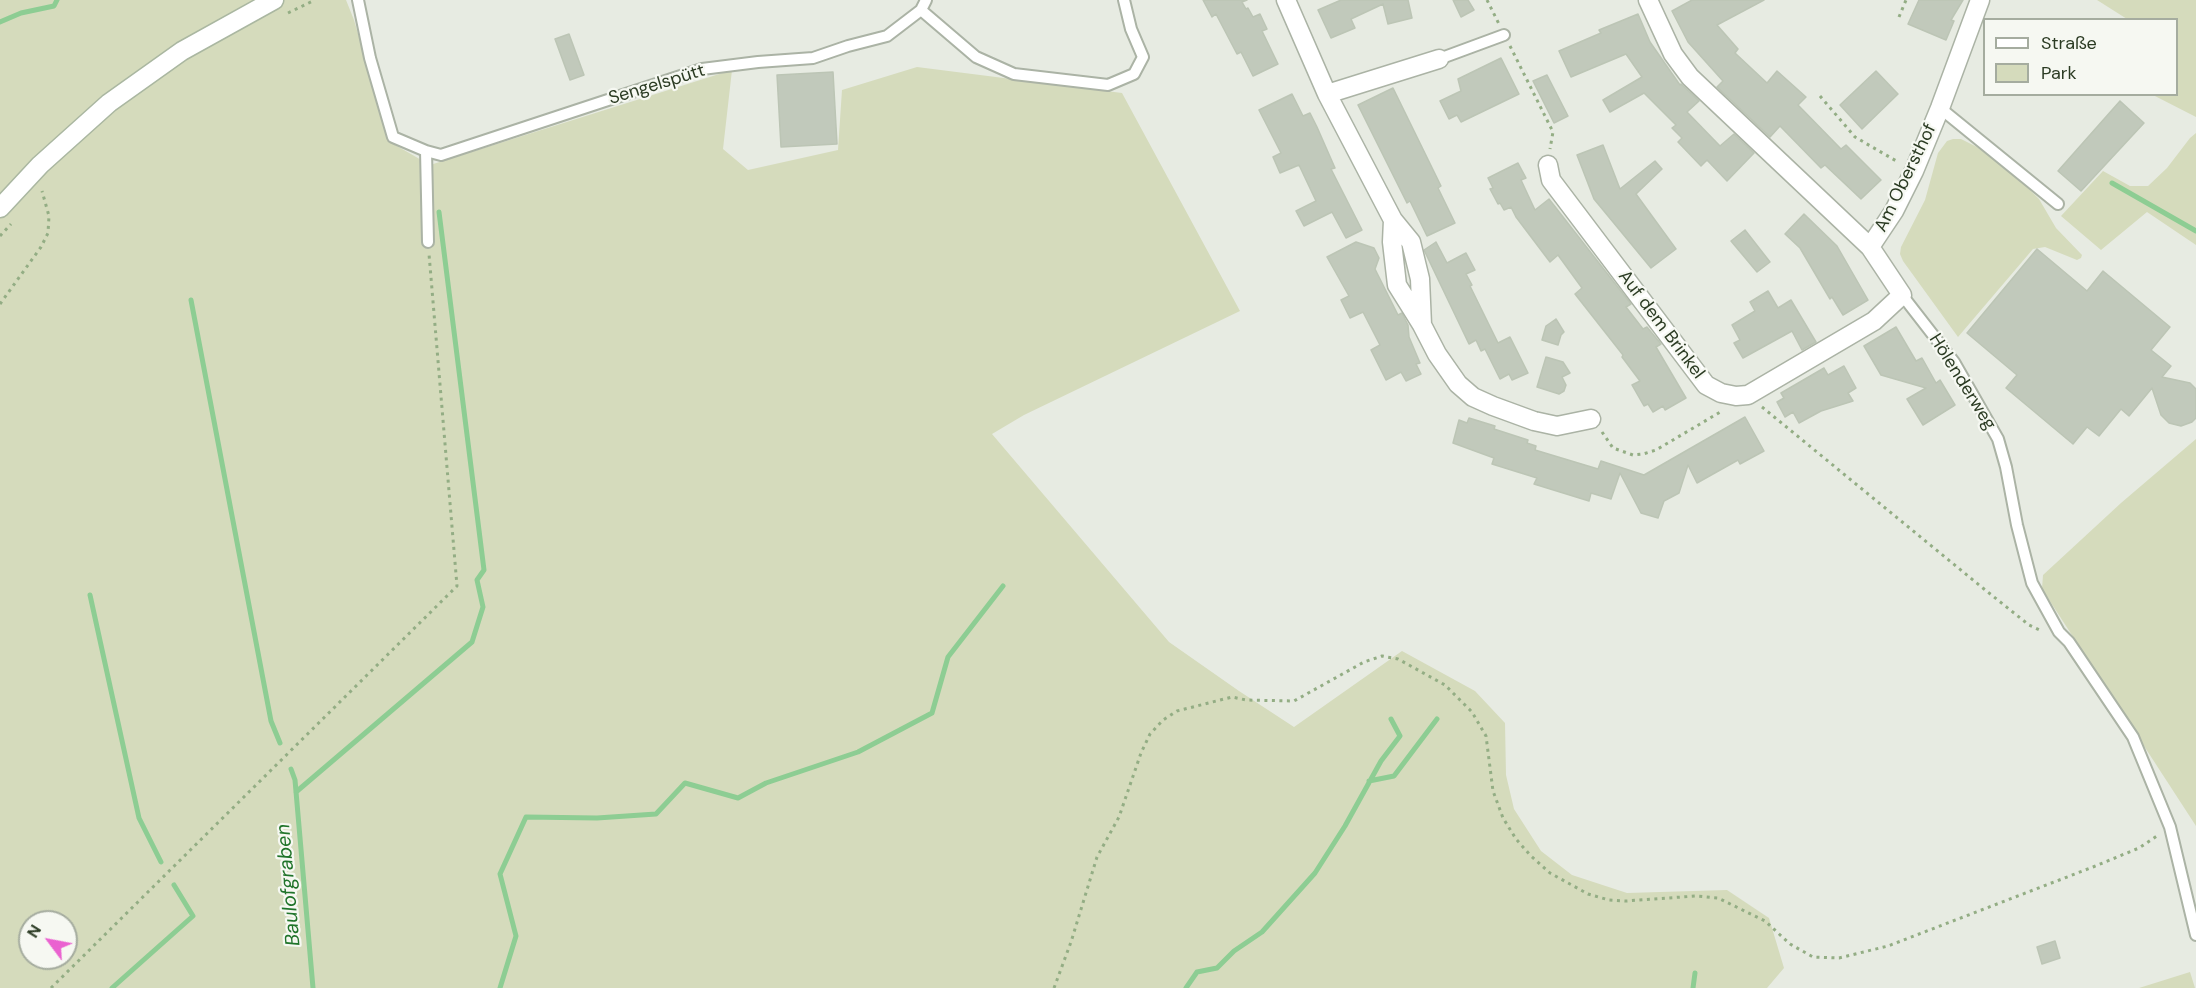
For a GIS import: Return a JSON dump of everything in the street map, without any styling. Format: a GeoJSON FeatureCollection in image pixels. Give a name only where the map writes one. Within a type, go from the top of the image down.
{"type":"FeatureCollection","features":[{"type":"Feature","properties":{"kind":"street"},"geometry":{"type":"LineString","coordinates":[[1286,0],[1328,94],[1393,220],[1412,242],[1420,279],[1422,325],[1437,354],[1458,384],[1473,397],[1523,417],[1557,426],[1591,419]]}},
{"type":"Feature","properties":{"kind":"street","name":"Am Obersthof"},"geometry":{"type":"LineString","coordinates":[[1870,247],[1894,211],[1914,171],[1980,0]]}},
{"type":"Feature","properties":{"kind":"street","name":"Hölenderweg"},"geometry":{"type":"LineString","coordinates":[[1650,1],[1673,54],[1690,77],[1870,247],[1902,295]]}},
{"type":"Feature","properties":{"kind":"street"},"geometry":{"type":"LineString","coordinates":[[0,208],[40,165],[109,104],[182,51],[279,7]]}},
{"type":"Feature","properties":{"kind":"street"},"geometry":{"type":"LineString","coordinates":[[1328,94],[1439,59]]}},
{"type":"Feature","properties":{"kind":"street","name":"Auf dem Brinkel"},"geometry":{"type":"LineString","coordinates":[[1548,165],[1551,180],[1706,385],[1720,393],[1736,396],[1748,395]]}},
{"type":"Feature","properties":{"kind":"street"},"geometry":{"type":"LineString","coordinates":[[1748,395],[1874,321],[1902,295]]}},
{"type":"Feature","properties":{"kind":"lane","name":"Sengelspütt"},"geometry":{"type":"LineString","coordinates":[[358,0],[370,58],[393,137],[441,155],[702,69],[813,58],[888,36],[923,5],[976,57],[1014,74],[1108,86],[1134,74],[1143,57],[1131,29],[1124,0]]}},
{"type":"Feature","properties":{"kind":"lane"},"geometry":{"type":"LineString","coordinates":[[1439,59],[1504,35]]}},
{"type":"Feature","properties":{"kind":"lane","name":"Am Obersthof"},"geometry":{"type":"LineString","coordinates":[[1940,108],[2058,204]]}},
{"type":"Feature","properties":{"kind":"lane"},"geometry":{"type":"LineString","coordinates":[[426,151],[428,242]]}},
{"type":"Feature","properties":{"kind":"lane","name":"Hölenderweg"},"geometry":{"type":"LineString","coordinates":[[1902,295],[1954,363],[1998,439],[2032,583],[2058,632],[2068,642],[2133,737],[2169,827],[2196,935]]}},
{"type":"Feature","properties":{"kind":"path"},"geometry":{"type":"LineString","coordinates":[[279,7],[315,0]]}},
{"type":"Feature","properties":{"kind":"path"},"geometry":{"type":"LineString","coordinates":[[1487,0],[1553,132],[1548,165]]}},
{"type":"Feature","properties":{"kind":"path"},"geometry":{"type":"LineString","coordinates":[[1899,17],[1906,0]]}},
{"type":"Feature","properties":{"kind":"path"},"geometry":{"type":"LineString","coordinates":[[1820,96],[1855,137],[1914,171]]}},
{"type":"Feature","properties":{"kind":"path"},"geometry":{"type":"LineString","coordinates":[[0,304],[41,247],[48,233],[49,216],[41,190],[34,197]]}},
{"type":"Feature","properties":{"kind":"path"},"geometry":{"type":"LineString","coordinates":[[0,236],[13,221]]}},
{"type":"Feature","properties":{"kind":"path"},"geometry":{"type":"LineString","coordinates":[[51,988],[457,586],[428,242]]}},
{"type":"Feature","properties":{"kind":"path"},"geometry":{"type":"LineString","coordinates":[[1748,395],[1789,431],[2029,625],[2044,632],[2058,632]]}},
{"type":"Feature","properties":{"kind":"path"},"geometry":{"type":"LineString","coordinates":[[1591,419],[1613,448],[1633,455],[1656,450],[1723,411]]}},
{"type":"Feature","properties":{"kind":"path"},"geometry":{"type":"LineString","coordinates":[[1054,988],[1071,942],[1097,857],[1119,816],[1150,734],[1163,720],[1177,711],[1232,697],[1246,700],[1294,700],[1364,662],[1382,656],[1398,659],[1445,685],[1472,712],[1486,736],[1493,791],[1503,818],[1516,839],[1550,873],[1568,885],[1609,900],[1696,896],[1718,898],[1765,921],[1790,944],[1813,957],[1839,958],[1888,946],[2139,848],[2169,827]]}},
{"type":"Feature","properties":{"kind":"green space"},"geometry":{"type":"Polygon","coordinates":[[[0,0],[346,0],[390,142],[430,165],[732,70],[723,149],[748,170],[838,150],[842,90],[917,67],[1122,93],[1240,311],[1024,415],[992,434],[1169,642],[1294,727],[1402,651],[1475,691],[1505,723],[1506,775],[1514,809],[1541,851],[1572,875],[1627,893],[1727,890],[1769,918],[1784,968],[1767,988],[0,988],[0,0]]]}},
{"type":"Feature","properties":{"kind":"green space"},"geometry":{"type":"Polygon","coordinates":[[[2097,0],[2196,0],[2196,117],[2155,96],[2178,96],[2178,18],[2125,18],[2097,0]]]}},
{"type":"Feature","properties":{"kind":"green space"},"geometry":{"type":"Polygon","coordinates":[[[2196,133],[2196,245],[2147,212],[2101,250],[2061,216],[2103,171],[2130,186],[2148,186],[2167,168],[2196,133]]]}},
{"type":"Feature","properties":{"kind":"green space"},"geometry":{"type":"Polygon","coordinates":[[[1961,139],[1977,147],[2018,178],[2039,199],[2056,228],[2082,255],[2077,260],[2045,247],[2033,249],[1958,337],[1900,254],[1901,247],[1925,200],[1938,153],[1947,141],[1961,139]]]}},
{"type":"Feature","properties":{"kind":"green space"},"geometry":{"type":"Polygon","coordinates":[[[2196,439],[2196,826],[2042,589],[2043,575],[2121,503],[2196,439]]]}},
{"type":"Feature","properties":{"kind":"green space"},"geometry":{"type":"Polygon","coordinates":[[[2190,972],[2195,988],[2139,988],[2190,972]]]}},
{"type":"Feature","properties":{"kind":"building"},"geometry":{"type":"Polygon","coordinates":[[[1203,0],[1247,0],[1242,2],[1253,17],[1260,14],[1267,29],[1262,31],[1278,64],[1253,76],[1241,52],[1237,54],[1216,14],[1212,17],[1203,0]]]}},
{"type":"Feature","properties":{"kind":"building"},"geometry":{"type":"Polygon","coordinates":[[[1341,0],[1408,0],[1412,18],[1388,24],[1383,4],[1351,19],[1355,28],[1331,38],[1318,10],[1341,0]]]}},
{"type":"Feature","properties":{"kind":"building"},"geometry":{"type":"Polygon","coordinates":[[[1453,0],[1468,0],[1474,10],[1461,17],[1453,0]]]}},
{"type":"Feature","properties":{"kind":"building"},"geometry":{"type":"Polygon","coordinates":[[[1692,0],[1764,0],[1717,25],[1738,49],[1735,53],[1767,83],[1777,71],[1806,97],[1798,105],[1841,149],[1846,145],[1881,180],[1861,199],[1825,165],[1821,168],[1780,126],[1770,137],[1717,87],[1723,81],[1688,42],[1672,11],[1692,0]]]}},
{"type":"Feature","properties":{"kind":"building"},"geometry":{"type":"Polygon","coordinates":[[[1919,0],[1963,0],[1951,20],[1954,21],[1946,40],[1908,24],[1919,0]]]}},
{"type":"Feature","properties":{"kind":"building"},"geometry":{"type":"Polygon","coordinates":[[[1638,14],[1650,42],[1680,85],[1699,101],[1687,112],[1720,146],[1734,134],[1754,153],[1727,181],[1707,160],[1701,166],[1678,142],[1682,138],[1672,128],[1676,125],[1644,93],[1610,112],[1603,100],[1642,77],[1626,54],[1571,77],[1559,51],[1601,33],[1599,30],[1638,14]]]}},
{"type":"Feature","properties":{"kind":"building"},"geometry":{"type":"Polygon","coordinates":[[[569,34],[584,75],[570,80],[555,39],[569,34]]]}},
{"type":"Feature","properties":{"kind":"building"},"geometry":{"type":"Polygon","coordinates":[[[1501,58],[1519,94],[1461,122],[1457,115],[1449,119],[1440,101],[1461,91],[1458,79],[1501,58]]]}},
{"type":"Feature","properties":{"kind":"building"},"geometry":{"type":"Polygon","coordinates":[[[1876,71],[1898,94],[1862,129],[1840,105],[1876,71]]]}},
{"type":"Feature","properties":{"kind":"building"},"geometry":{"type":"Polygon","coordinates":[[[833,72],[837,144],[781,147],[777,75],[833,72]]]}},
{"type":"Feature","properties":{"kind":"building"},"geometry":{"type":"Polygon","coordinates":[[[1547,75],[1568,116],[1554,123],[1533,81],[1547,75]]]}},
{"type":"Feature","properties":{"kind":"building"},"geometry":{"type":"Polygon","coordinates":[[[1393,88],[1441,186],[1438,188],[1455,223],[1427,236],[1410,201],[1407,203],[1358,105],[1393,88]]]}},
{"type":"Feature","properties":{"kind":"building"},"geometry":{"type":"Polygon","coordinates":[[[1292,94],[1303,116],[1310,113],[1335,168],[1331,169],[1362,230],[1346,238],[1332,212],[1304,226],[1296,211],[1316,201],[1299,165],[1280,173],[1273,157],[1281,153],[1259,110],[1292,94]]]}},
{"type":"Feature","properties":{"kind":"building"},"geometry":{"type":"Polygon","coordinates":[[[2120,101],[2144,123],[2081,191],[2058,171],[2120,101]]]}},
{"type":"Feature","properties":{"kind":"building"},"geometry":{"type":"Polygon","coordinates":[[[1603,145],[1620,189],[1655,161],[1662,169],[1636,194],[1676,249],[1651,268],[1594,199],[1577,155],[1603,145]]]}},
{"type":"Feature","properties":{"kind":"building"},"geometry":{"type":"Polygon","coordinates":[[[1518,163],[1526,178],[1521,180],[1535,210],[1549,199],[1631,304],[1626,307],[1643,329],[1647,327],[1661,344],[1656,347],[1686,398],[1665,410],[1663,406],[1653,412],[1648,404],[1644,406],[1632,385],[1640,381],[1622,357],[1623,355],[1575,294],[1582,288],[1558,255],[1550,262],[1511,207],[1504,210],[1500,203],[1498,204],[1490,189],[1493,188],[1488,178],[1518,163]]]}},
{"type":"Feature","properties":{"kind":"building"},"geometry":{"type":"Polygon","coordinates":[[[1804,214],[1837,246],[1868,300],[1843,315],[1832,297],[1830,299],[1800,248],[1785,234],[1804,214]]]}},
{"type":"Feature","properties":{"kind":"building"},"geometry":{"type":"Polygon","coordinates":[[[1745,230],[1770,262],[1757,272],[1731,241],[1745,230]]]}},
{"type":"Feature","properties":{"kind":"building"},"geometry":{"type":"Polygon","coordinates":[[[1356,242],[1374,248],[1379,258],[1375,269],[1398,315],[1402,313],[1408,325],[1409,337],[1420,363],[1416,364],[1421,374],[1406,381],[1401,372],[1386,380],[1371,350],[1380,345],[1363,312],[1350,318],[1341,300],[1349,296],[1327,257],[1356,242]]]}},
{"type":"Feature","properties":{"kind":"building"},"geometry":{"type":"Polygon","coordinates":[[[1436,242],[1447,263],[1466,253],[1475,270],[1466,274],[1472,285],[1470,286],[1498,343],[1510,337],[1528,373],[1512,380],[1509,374],[1500,379],[1485,349],[1481,351],[1476,340],[1469,344],[1424,250],[1436,242]]]}},
{"type":"Feature","properties":{"kind":"building"},"geometry":{"type":"Polygon","coordinates":[[[2037,249],[2087,291],[2103,271],[2170,327],[2151,350],[2171,366],[2162,377],[2190,383],[2196,389],[2196,418],[2192,422],[2181,426],[2169,423],[2161,415],[2152,388],[2129,416],[2121,409],[2099,436],[2087,427],[2073,444],[2006,388],[2017,375],[1967,333],[2037,249]]]}},
{"type":"Feature","properties":{"kind":"building"},"geometry":{"type":"Polygon","coordinates":[[[1768,291],[1778,308],[1791,300],[1816,342],[1802,350],[1792,331],[1743,358],[1734,343],[1740,340],[1732,325],[1755,311],[1750,302],[1768,291]]]}},
{"type":"Feature","properties":{"kind":"building"},"geometry":{"type":"Polygon","coordinates":[[[1556,319],[1564,332],[1558,345],[1542,340],[1546,326],[1556,319]]]}},
{"type":"Feature","properties":{"kind":"building"},"geometry":{"type":"Polygon","coordinates":[[[1896,327],[1916,361],[1922,358],[1936,383],[1940,380],[1955,405],[1923,425],[1907,399],[1926,388],[1881,375],[1864,346],[1896,327]]]}},
{"type":"Feature","properties":{"kind":"building"},"geometry":{"type":"Polygon","coordinates":[[[1546,357],[1563,362],[1570,373],[1562,377],[1566,385],[1564,391],[1559,394],[1537,387],[1546,357]]]}},
{"type":"Feature","properties":{"kind":"building"},"geometry":{"type":"Polygon","coordinates":[[[1844,366],[1856,388],[1848,393],[1853,401],[1821,411],[1799,423],[1793,412],[1785,417],[1777,402],[1784,398],[1781,393],[1824,368],[1828,375],[1844,366]]]}},
{"type":"Feature","properties":{"kind":"building"},"geometry":{"type":"Polygon","coordinates":[[[1745,417],[1764,451],[1740,464],[1738,460],[1697,483],[1688,465],[1679,493],[1664,501],[1658,518],[1641,513],[1620,473],[1611,499],[1591,493],[1589,501],[1534,484],[1537,478],[1492,464],[1494,458],[1453,443],[1459,420],[1467,423],[1469,418],[1528,440],[1527,443],[1536,446],[1535,450],[1598,469],[1601,461],[1644,475],[1745,417]]]}},
{"type":"Feature","properties":{"kind":"building"},"geometry":{"type":"Polygon","coordinates":[[[2055,941],[2060,958],[2042,964],[2037,947],[2055,941]]]}},
{"type":"Feature","properties":{"kind":"waterway"},"geometry":{"type":"LineString","coordinates":[[0,22],[21,13],[54,6],[57,0]]}},
{"type":"Feature","properties":{"kind":"waterway"},"geometry":{"type":"LineString","coordinates":[[2112,183],[2196,231]]}},
{"type":"Feature","properties":{"kind":"waterway"},"geometry":{"type":"LineString","coordinates":[[296,792],[472,642],[483,607],[477,580],[484,570],[439,212]]}},
{"type":"Feature","properties":{"kind":"waterway"},"geometry":{"type":"LineString","coordinates":[[191,300],[271,721],[280,743]]}},
{"type":"Feature","properties":{"kind":"waterway"},"geometry":{"type":"LineString","coordinates":[[500,988],[516,936],[500,874],[526,817],[597,818],[656,814],[685,783],[738,798],[766,783],[858,752],[932,713],[948,657],[1003,586]]}},
{"type":"Feature","properties":{"kind":"waterway"},"geometry":{"type":"LineString","coordinates":[[90,595],[139,818],[161,862]]}},
{"type":"Feature","properties":{"kind":"waterway"},"geometry":{"type":"LineString","coordinates":[[1186,988],[1197,972],[1217,968],[1234,951],[1262,932],[1315,873],[1345,826],[1381,761],[1400,736],[1391,719]]}},
{"type":"Feature","properties":{"kind":"waterway"},"geometry":{"type":"LineString","coordinates":[[1369,781],[1394,776],[1437,719]]}},
{"type":"Feature","properties":{"kind":"waterway","name":"Baulofgraben"},"geometry":{"type":"LineString","coordinates":[[291,769],[295,780],[313,988]]}},
{"type":"Feature","properties":{"kind":"waterway"},"geometry":{"type":"LineString","coordinates":[[112,988],[193,916],[174,885]]}},
{"type":"Feature","properties":{"kind":"waterway"},"geometry":{"type":"LineString","coordinates":[[1693,988],[1695,973]]}}]}
